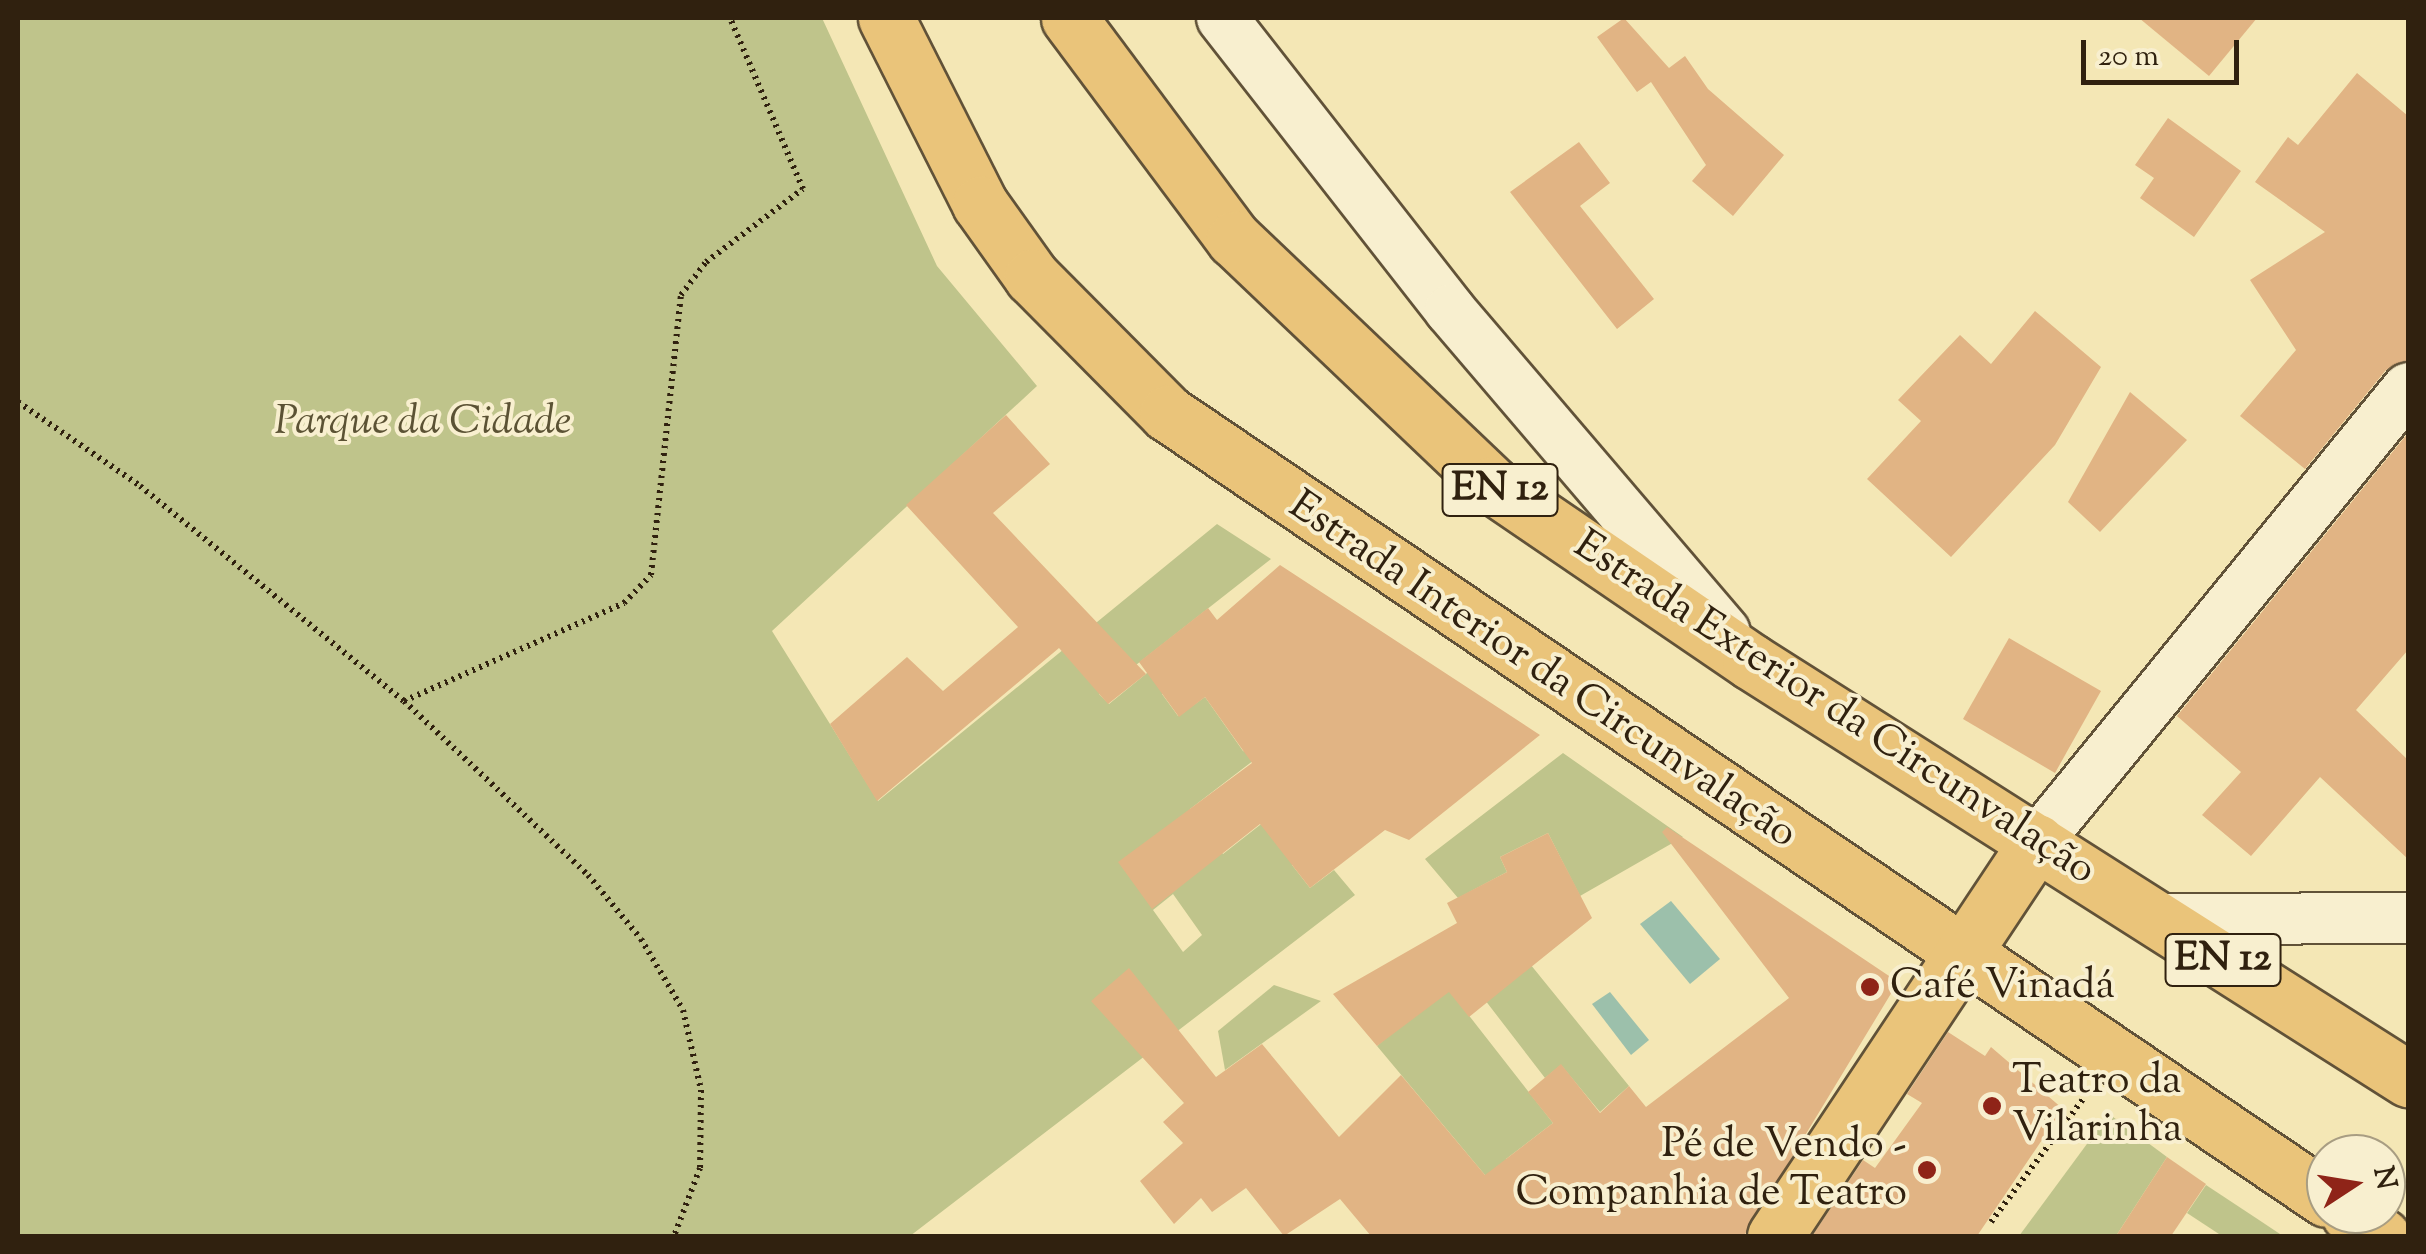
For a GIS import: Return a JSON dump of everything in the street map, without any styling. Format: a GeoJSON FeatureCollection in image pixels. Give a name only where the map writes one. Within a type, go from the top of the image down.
{"type":"FeatureCollection","features":[{"type":"Feature","properties":{"kind":"main road","name":"Estrada Interior da Circunvalação"},"geometry":{"type":"LineString","coordinates":[[886,18],[991,219],[1080,331],[1166,413],[1958,956],[2306,1186]]}},
{"type":"Feature","properties":{"kind":"main road","name":"Estrada Exterior da Circunvalação"},"geometry":{"type":"LineString","coordinates":[[1069,18],[1234,239],[1328,338],[1492,485],[1750,661],[2408,1078]]}},
{"type":"Feature","properties":{"kind":"main road"},"geometry":{"type":"LineString","coordinates":[[1776,1236],[2037,842]]}},
{"type":"Feature","properties":{"kind":"street"},"geometry":{"type":"LineString","coordinates":[[1222,18],[1450,310],[1750,661]]}},
{"type":"Feature","properties":{"kind":"street"},"geometry":{"type":"LineString","coordinates":[[2037,842],[2408,388]]}},
{"type":"Feature","properties":{"kind":"street"},"geometry":{"type":"LineString","coordinates":[[2158,919],[2408,918]]}},
{"type":"Feature","properties":{"kind":"path"},"geometry":{"type":"LineString","coordinates":[[404,701],[624,603],[651,574],[680,296],[706,262],[803,189],[730,18]]}},
{"type":"Feature","properties":{"kind":"path"},"geometry":{"type":"LineString","coordinates":[[18,402],[140,486],[404,701],[588,875],[683,1010],[702,1090],[700,1168],[674,1236]]}},
{"type":"Feature","properties":{"kind":"path"},"geometry":{"type":"LineString","coordinates":[[1991,1222],[2114,1059]]}},
{"type":"Feature","properties":{"kind":"green space","name":"Parque da Cidade"},"geometry":{"type":"Polygon","coordinates":[[[18,18],[822,18],[937,266],[1037,386],[772,631],[878,801],[1217,524],[1271,559],[1099,694],[1109,704],[1174,651],[1189,673],[1162,694],[1178,716],[1205,697],[1243,751],[1258,757],[1190,809],[1223,854],[1293,799],[1292,865],[1310,888],[1334,870],[1355,895],[910,1236],[18,1236],[18,18]],[[1173,894],[1153,910],[1183,952],[1202,935],[1173,894]]]}},
{"type":"Feature","properties":{"kind":"green space"},"geometry":{"type":"Polygon","coordinates":[[[1563,753],[1683,837],[1580,896],[1548,833],[1500,857],[1507,872],[1458,898],[1425,859],[1563,753]]]}},
{"type":"Feature","properties":{"kind":"green space"},"geometry":{"type":"Polygon","coordinates":[[[1505,933],[1629,1086],[1600,1112],[1561,1065],[1545,1078],[1485,1000],[1467,1013],[1553,1123],[1506,1159],[1570,1236],[1536,1236],[1377,1046],[1505,933]]]}},
{"type":"Feature","properties":{"kind":"green space"},"geometry":{"type":"Polygon","coordinates":[[[1274,985],[1321,1001],[1225,1070],[1218,1031],[1274,985]]]}},
{"type":"Feature","properties":{"kind":"green space"},"geometry":{"type":"Polygon","coordinates":[[[2109,1114],[2167,1157],[2116,1236],[2019,1236],[2109,1114]]]}},
{"type":"Feature","properties":{"kind":"green space"},"geometry":{"type":"Polygon","coordinates":[[[2206,1185],[2283,1236],[2222,1236],[2187,1213],[2206,1185]]]}},
{"type":"Feature","properties":{"kind":"shaded area"},"geometry":{"type":"Polygon","coordinates":[[[1671,901],[1720,959],[1690,984],[1640,924],[1671,901]]]}},
{"type":"Feature","properties":{"kind":"shaded area"},"geometry":{"type":"Polygon","coordinates":[[[1610,992],[1649,1040],[1631,1055],[1592,1004],[1610,992]]]}},
{"type":"Feature","properties":{"kind":"building"},"geometry":{"type":"Polygon","coordinates":[[[1624,18],[1669,68],[1685,56],[1708,89],[1784,155],[1733,216],[1692,181],[1706,165],[1651,82],[1637,92],[1597,37],[1624,18]]]}},
{"type":"Feature","properties":{"kind":"building"},"geometry":{"type":"Polygon","coordinates":[[[2139,18],[2257,18],[2209,76],[2139,18]]]}},
{"type":"Feature","properties":{"kind":"building"},"geometry":{"type":"Polygon","coordinates":[[[2357,73],[2408,116],[2408,360],[2386,370],[2305,469],[2240,416],[2296,350],[2250,280],[2325,232],[2255,182],[2288,137],[2298,145],[2357,73]]]}},
{"type":"Feature","properties":{"kind":"building"},"geometry":{"type":"Polygon","coordinates":[[[2168,118],[2241,171],[2194,237],[2140,198],[2154,178],[2135,165],[2168,118]]]}},
{"type":"Feature","properties":{"kind":"building"},"geometry":{"type":"Polygon","coordinates":[[[1579,142],[1610,183],[1580,206],[1654,299],[1617,329],[1510,192],[1579,142]]]}},
{"type":"Feature","properties":{"kind":"building"},"geometry":{"type":"Polygon","coordinates":[[[2035,311],[2101,367],[2055,445],[1951,557],[1867,479],[1921,421],[1898,400],[1960,335],[1991,364],[2035,311]]]}},
{"type":"Feature","properties":{"kind":"building"},"geometry":{"type":"Polygon","coordinates":[[[2130,392],[2187,440],[2100,532],[2068,502],[2130,392]]]}},
{"type":"Feature","properties":{"kind":"building"},"geometry":{"type":"Polygon","coordinates":[[[1006,415],[1050,464],[993,513],[1146,674],[1108,704],[1059,648],[877,801],[830,724],[907,657],[943,691],[1018,627],[906,505],[1006,415]]]}},
{"type":"Feature","properties":{"kind":"building"},"geometry":{"type":"Polygon","coordinates":[[[2408,433],[2408,650],[2356,710],[2408,760],[2408,859],[2320,777],[2251,856],[2202,815],[2241,772],[2177,716],[2408,433]]]}},
{"type":"Feature","properties":{"kind":"building"},"geometry":{"type":"Polygon","coordinates":[[[1280,565],[1540,735],[1409,840],[1385,830],[1310,888],[1260,824],[1152,909],[1118,862],[1252,763],[1205,697],[1179,717],[1139,662],[1208,608],[1217,620],[1280,565]]]}},
{"type":"Feature","properties":{"kind":"building"},"geometry":{"type":"Polygon","coordinates":[[[2009,638],[2101,691],[2055,773],[1963,719],[2009,638]]]}},
{"type":"Feature","properties":{"kind":"building"},"geometry":{"type":"Polygon","coordinates":[[[1667,827],[1898,982],[1744,1236],[1371,1236],[1340,1199],[1284,1236],[1246,1188],[1212,1212],[1201,1198],[1174,1224],[1140,1181],[1183,1143],[1163,1122],[1184,1103],[1091,1001],[1129,968],[1216,1077],[1262,1044],[1339,1137],[1401,1075],[1485,1175],[1553,1123],[1528,1092],[1561,1064],[1600,1113],[1629,1086],[1646,1107],[1789,998],[1662,832],[1667,827]]]}},
{"type":"Feature","properties":{"kind":"building"},"geometry":{"type":"Polygon","coordinates":[[[1548,833],[1592,918],[1469,1017],[1449,992],[1377,1046],[1333,994],[1457,923],[1447,903],[1507,872],[1500,857],[1548,833]]]}},
{"type":"Feature","properties":{"kind":"building"},"geometry":{"type":"Polygon","coordinates":[[[1948,1032],[1985,1056],[1991,1047],[2063,1109],[1977,1236],[1812,1236],[1863,1160],[1875,1168],[1922,1103],[1907,1094],[1948,1032]]]}},
{"type":"Feature","properties":{"kind":"building"},"geometry":{"type":"Polygon","coordinates":[[[2167,1157],[2206,1184],[2171,1236],[2116,1236],[2167,1157]]]}},
{"type":"Feature","properties":{"kind":"place","name":"Café Vinadá"},"geometry":{"type":"Point","coordinates":[1870,987]}},
{"type":"Feature","properties":{"kind":"place","name":"Teatro da Vilarinha"},"geometry":{"type":"Point","coordinates":[1992,1106]}},
{"type":"Feature","properties":{"kind":"place","name":"Pé de Vendo - Companhia de Teatro"},"geometry":{"type":"Point","coordinates":[1927,1170]}}]}
